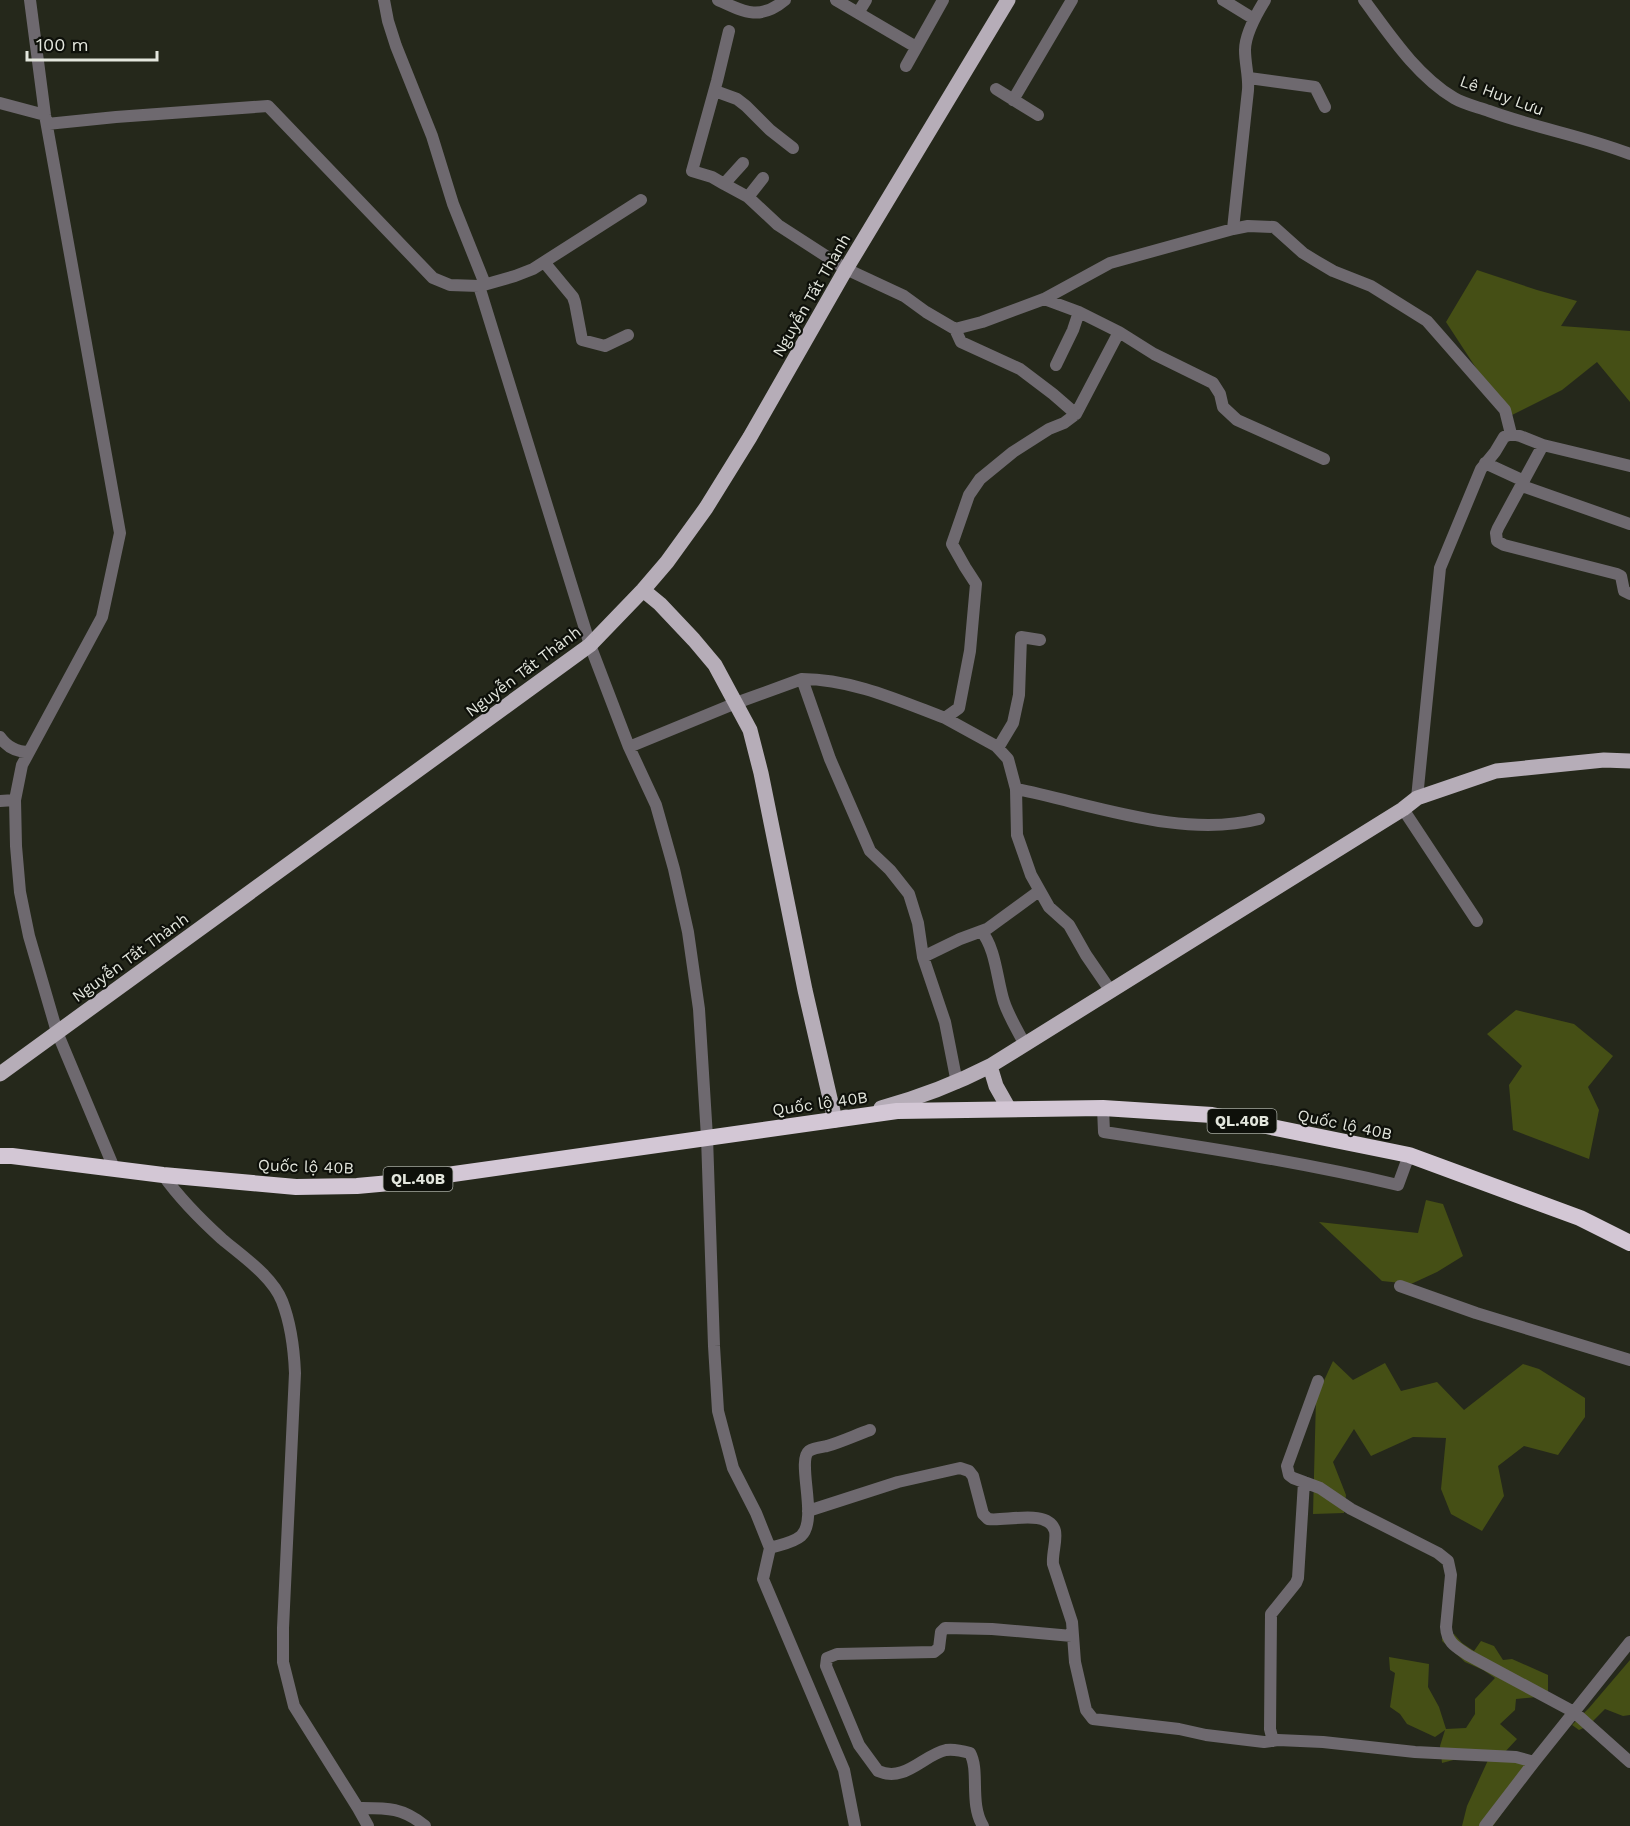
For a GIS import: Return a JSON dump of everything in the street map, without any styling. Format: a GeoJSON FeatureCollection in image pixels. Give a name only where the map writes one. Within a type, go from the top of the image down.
{"type":"FeatureCollection","features":[{"type":"Feature","properties":{"kind":"highway","name":"Quốc lộ 40B"},"geometry":{"type":"LineString","coordinates":[[0,1156],[163,1175],[296,1187],[357,1186],[897,1111],[1102,1108],[1212,1115],[1409,1155],[1580,1218],[1630,1243]]}},
{"type":"Feature","properties":{"kind":"main road","name":"Nguyễn Tất Thành"},"geometry":{"type":"LineString","coordinates":[[0,1074],[590,645],[643,590],[688,534],[731,468],[846,269],[1008,0]]}},
{"type":"Feature","properties":{"kind":"main road"},"geometry":{"type":"LineString","coordinates":[[643,590],[660,604],[715,665],[750,730],[835,1120],[907,1101],[957,1083],[990,1066],[1403,809],[1417,798],[1496,771],[1604,760],[1630,761]]}},
{"type":"Feature","properties":{"kind":"main road"},"geometry":{"type":"LineString","coordinates":[[990,1066],[996,1086],[1009,1109]]}},
{"type":"Feature","properties":{"kind":"street"},"geometry":{"type":"LineString","coordinates":[[30,0],[46,119],[120,533],[102,617],[22,765],[15,800],[16,846],[20,892],[29,936],[57,1032],[114,1168]]}},
{"type":"Feature","properties":{"kind":"street"},"geometry":{"type":"LineString","coordinates":[[384,0],[396,46],[432,136],[482,285],[590,645],[629,747],[656,805],[674,869],[688,932],[699,1009],[707,1137],[718,1411],[733,1468],[756,1513],[770,1548],[763,1579],[844,1770],[855,1826]]}},
{"type":"Feature","properties":{"kind":"street"},"geometry":{"type":"LineString","coordinates":[[718,0],[754,14],[767,11],[785,0]]}},
{"type":"Feature","properties":{"kind":"street"},"geometry":{"type":"LineString","coordinates":[[836,0],[916,47]]}},
{"type":"Feature","properties":{"kind":"street"},"geometry":{"type":"LineString","coordinates":[[858,13],[866,0]]}},
{"type":"Feature","properties":{"kind":"street"},"geometry":{"type":"LineString","coordinates":[[906,66],[943,0]]}},
{"type":"Feature","properties":{"kind":"street"},"geometry":{"type":"LineString","coordinates":[[1013,100],[1072,0]]}},
{"type":"Feature","properties":{"kind":"street"},"geometry":{"type":"LineString","coordinates":[[1223,0],[1254,19]]}},
{"type":"Feature","properties":{"kind":"street"},"geometry":{"type":"LineString","coordinates":[[1233,229],[1249,78],[1245,48],[1254,19],[1265,0]]}},
{"type":"Feature","properties":{"kind":"street","name":"Lê Huy Lưu"},"geometry":{"type":"LineString","coordinates":[[1364,0],[1401,49],[1426,77],[1455,99],[1513,120],[1630,154]]}},
{"type":"Feature","properties":{"kind":"street"},"geometry":{"type":"LineString","coordinates":[[729,31],[692,171],[712,177],[748,197],[778,225],[846,269],[904,296],[955,329],[961,342],[1020,369],[1076,414]]}},
{"type":"Feature","properties":{"kind":"street"},"geometry":{"type":"LineString","coordinates":[[1249,78],[1315,87],[1325,107]]}},
{"type":"Feature","properties":{"kind":"street"},"geometry":{"type":"LineString","coordinates":[[996,89],[1038,115]]}},
{"type":"Feature","properties":{"kind":"street"},"geometry":{"type":"LineString","coordinates":[[715,91],[742,102],[770,130],[794,148]]}},
{"type":"Feature","properties":{"kind":"street"},"geometry":{"type":"LineString","coordinates":[[0,103],[46,119],[116,117],[268,106],[433,278],[450,285],[482,285],[515,276],[544,262],[641,200]]}},
{"type":"Feature","properties":{"kind":"street"},"geometry":{"type":"LineString","coordinates":[[724,184],[743,163]]}},
{"type":"Feature","properties":{"kind":"street"},"geometry":{"type":"LineString","coordinates":[[748,197],[763,178]]}},
{"type":"Feature","properties":{"kind":"street"},"geometry":{"type":"LineString","coordinates":[[955,329],[982,322],[1044,299],[1110,263],[1233,229],[1248,226],[1274,227],[1303,253],[1316,261],[1333,271],[1371,286],[1427,321],[1505,410],[1511,434]]}},
{"type":"Feature","properties":{"kind":"street"},"geometry":{"type":"LineString","coordinates":[[544,262],[573,297],[582,340],[605,346],[628,335]]}},
{"type":"Feature","properties":{"kind":"street"},"geometry":{"type":"LineString","coordinates":[[1044,299],[1079,312],[1119,332],[1154,354],[1213,383],[1220,394],[1223,407],[1237,420],[1324,459]]}},
{"type":"Feature","properties":{"kind":"street"},"geometry":{"type":"LineString","coordinates":[[1056,365],[1079,312]]}},
{"type":"Feature","properties":{"kind":"street"},"geometry":{"type":"LineString","coordinates":[[945,718],[959,708],[975,610],[976,584],[952,544],[969,495],[980,479],[996,465],[1049,429],[1064,423],[1076,414],[1119,332]]}},
{"type":"Feature","properties":{"kind":"street"},"geometry":{"type":"LineString","coordinates":[[1417,798],[1440,568],[1478,474],[1485,463],[1504,437],[1511,434],[1543,445],[1630,466]]}},
{"type":"Feature","properties":{"kind":"street"},"geometry":{"type":"LineString","coordinates":[[1543,445],[1498,528],[1497,541],[1617,574],[1621,576],[1624,591],[1630,594]]}},
{"type":"Feature","properties":{"kind":"street"},"geometry":{"type":"LineString","coordinates":[[1485,463],[1523,484],[1630,524]]}},
{"type":"Feature","properties":{"kind":"street"},"geometry":{"type":"LineString","coordinates":[[998,748],[1012,723],[1019,695],[1022,637],[1040,640]]}},
{"type":"Feature","properties":{"kind":"street"},"geometry":{"type":"LineString","coordinates":[[629,747],[736,703],[802,679],[862,688],[945,718],[998,748],[1008,759],[1016,789],[1017,835],[1031,875],[1049,907],[1069,925],[1110,990]]}},
{"type":"Feature","properties":{"kind":"street"},"geometry":{"type":"LineString","coordinates":[[802,679],[830,759],[870,851],[890,870],[909,894],[918,923],[923,957],[945,1022],[957,1083]]}},
{"type":"Feature","properties":{"kind":"street"},"geometry":{"type":"LineString","coordinates":[[0,737],[9,746],[19,751],[29,752]]}},
{"type":"Feature","properties":{"kind":"street"},"geometry":{"type":"LineString","coordinates":[[1016,789],[1096,809],[1178,823],[1228,826],[1259,819]]}},
{"type":"Feature","properties":{"kind":"street"},"geometry":{"type":"LineString","coordinates":[[0,801],[15,800]]}},
{"type":"Feature","properties":{"kind":"street"},"geometry":{"type":"LineString","coordinates":[[1403,809],[1477,921]]}},
{"type":"Feature","properties":{"kind":"street"},"geometry":{"type":"LineString","coordinates":[[923,957],[981,931],[1039,891]]}},
{"type":"Feature","properties":{"kind":"street"},"geometry":{"type":"LineString","coordinates":[[981,931],[990,944],[1008,1013],[1025,1045]]}},
{"type":"Feature","properties":{"kind":"street"},"geometry":{"type":"LineString","coordinates":[[1102,1108],[1104,1132],[1232,1151],[1336,1170],[1398,1185],[1409,1155]]}},
{"type":"Feature","properties":{"kind":"street"},"geometry":{"type":"LineString","coordinates":[[163,1175],[195,1214],[257,1268],[276,1290],[282,1301],[293,1345],[295,1373],[283,1662],[294,1706],[368,1826]]}},
{"type":"Feature","properties":{"kind":"street"},"geometry":{"type":"LineString","coordinates":[[1400,1286],[1476,1313],[1630,1360]]}},
{"type":"Feature","properties":{"kind":"street"},"geometry":{"type":"LineString","coordinates":[[1318,1381],[1287,1466],[1289,1475],[1320,1488],[1351,1509],[1438,1553],[1448,1561],[1451,1575],[1446,1635],[1451,1644],[1574,1712],[1630,1762]]}},
{"type":"Feature","properties":{"kind":"street"},"geometry":{"type":"LineString","coordinates":[[770,1548],[801,1536],[807,1526],[805,1475],[806,1454],[809,1450],[828,1446],[870,1430]]}},
{"type":"Feature","properties":{"kind":"street"},"geometry":{"type":"LineString","coordinates":[[808,1511],[927,1474],[964,1468],[973,1476],[983,1514],[988,1519],[1034,1517],[1043,1519],[1054,1528],[1053,1564],[1072,1622],[1075,1662],[1086,1710],[1094,1719],[1263,1742],[1323,1742],[1415,1752],[1516,1757],[1534,1762]]}},
{"type":"Feature","properties":{"kind":"street"},"geometry":{"type":"LineString","coordinates":[[1273,1741],[1270,1729],[1271,1614],[1298,1578],[1304,1482]]}},
{"type":"Feature","properties":{"kind":"street"},"geometry":{"type":"LineString","coordinates":[[983,1826],[975,1806],[970,1753],[948,1750],[905,1771],[890,1774],[878,1772],[851,1728],[826,1666],[827,1658],[837,1654],[934,1652],[939,1648],[941,1632],[945,1628],[992,1629],[1072,1636]]}},
{"type":"Feature","properties":{"kind":"street"},"geometry":{"type":"LineString","coordinates":[[1485,1826],[1630,1642]]}},
{"type":"Feature","properties":{"kind":"street"},"geometry":{"type":"LineString","coordinates":[[358,1808],[392,1809],[409,1815],[425,1826]]}},
{"type":"Feature","properties":{"kind":"green space"},"geometry":{"type":"Polygon","coordinates":[[[1477,270],[1577,301],[1561,326],[1630,331],[1630,402],[1597,362],[1562,390],[1508,417],[1446,322],[1477,270]]]}},
{"type":"Feature","properties":{"kind":"green space"},"geometry":{"type":"Polygon","coordinates":[[[1516,1010],[1574,1024],[1613,1056],[1588,1087],[1599,1110],[1589,1159],[1513,1130],[1509,1085],[1522,1066],[1487,1034],[1516,1010]]]}},
{"type":"Feature","properties":{"kind":"green space"},"geometry":{"type":"Polygon","coordinates":[[[1426,1200],[1443,1204],[1463,1256],[1411,1284],[1382,1281],[1319,1222],[1418,1233],[1426,1200]]]}},
{"type":"Feature","properties":{"kind":"green space"},"geometry":{"type":"Polygon","coordinates":[[[1333,1361],[1353,1380],[1385,1363],[1401,1391],[1437,1382],[1464,1410],[1523,1364],[1539,1369],[1585,1398],[1585,1417],[1558,1455],[1524,1446],[1498,1466],[1504,1496],[1482,1531],[1451,1514],[1441,1489],[1446,1438],[1413,1437],[1371,1456],[1354,1429],[1333,1462],[1346,1495],[1344,1513],[1313,1514],[1316,1398],[1333,1361]]]}},
{"type":"Feature","properties":{"kind":"green space"},"geometry":{"type":"Polygon","coordinates":[[[1442,1634],[1454,1634],[1474,1651],[1481,1641],[1494,1646],[1503,1660],[1512,1659],[1548,1675],[1548,1696],[1516,1699],[1515,1710],[1500,1724],[1517,1739],[1504,1753],[1442,1763],[1440,1746],[1445,1730],[1435,1737],[1407,1724],[1400,1714],[1390,1707],[1395,1673],[1390,1670],[1389,1657],[1429,1664],[1428,1687],[1439,1707],[1446,1729],[1466,1728],[1475,1714],[1475,1699],[1495,1678],[1465,1662],[1442,1641],[1442,1634]]]}},
{"type":"Feature","properties":{"kind":"green space"},"geometry":{"type":"Polygon","coordinates":[[[1630,1660],[1630,1715],[1623,1716],[1605,1709],[1588,1726],[1579,1730],[1572,1725],[1589,1708],[1630,1660]]]}},
{"type":"Feature","properties":{"kind":"green space"},"geometry":{"type":"Polygon","coordinates":[[[1489,1758],[1538,1762],[1493,1826],[1462,1826],[1467,1806],[1489,1758]]]}}]}
